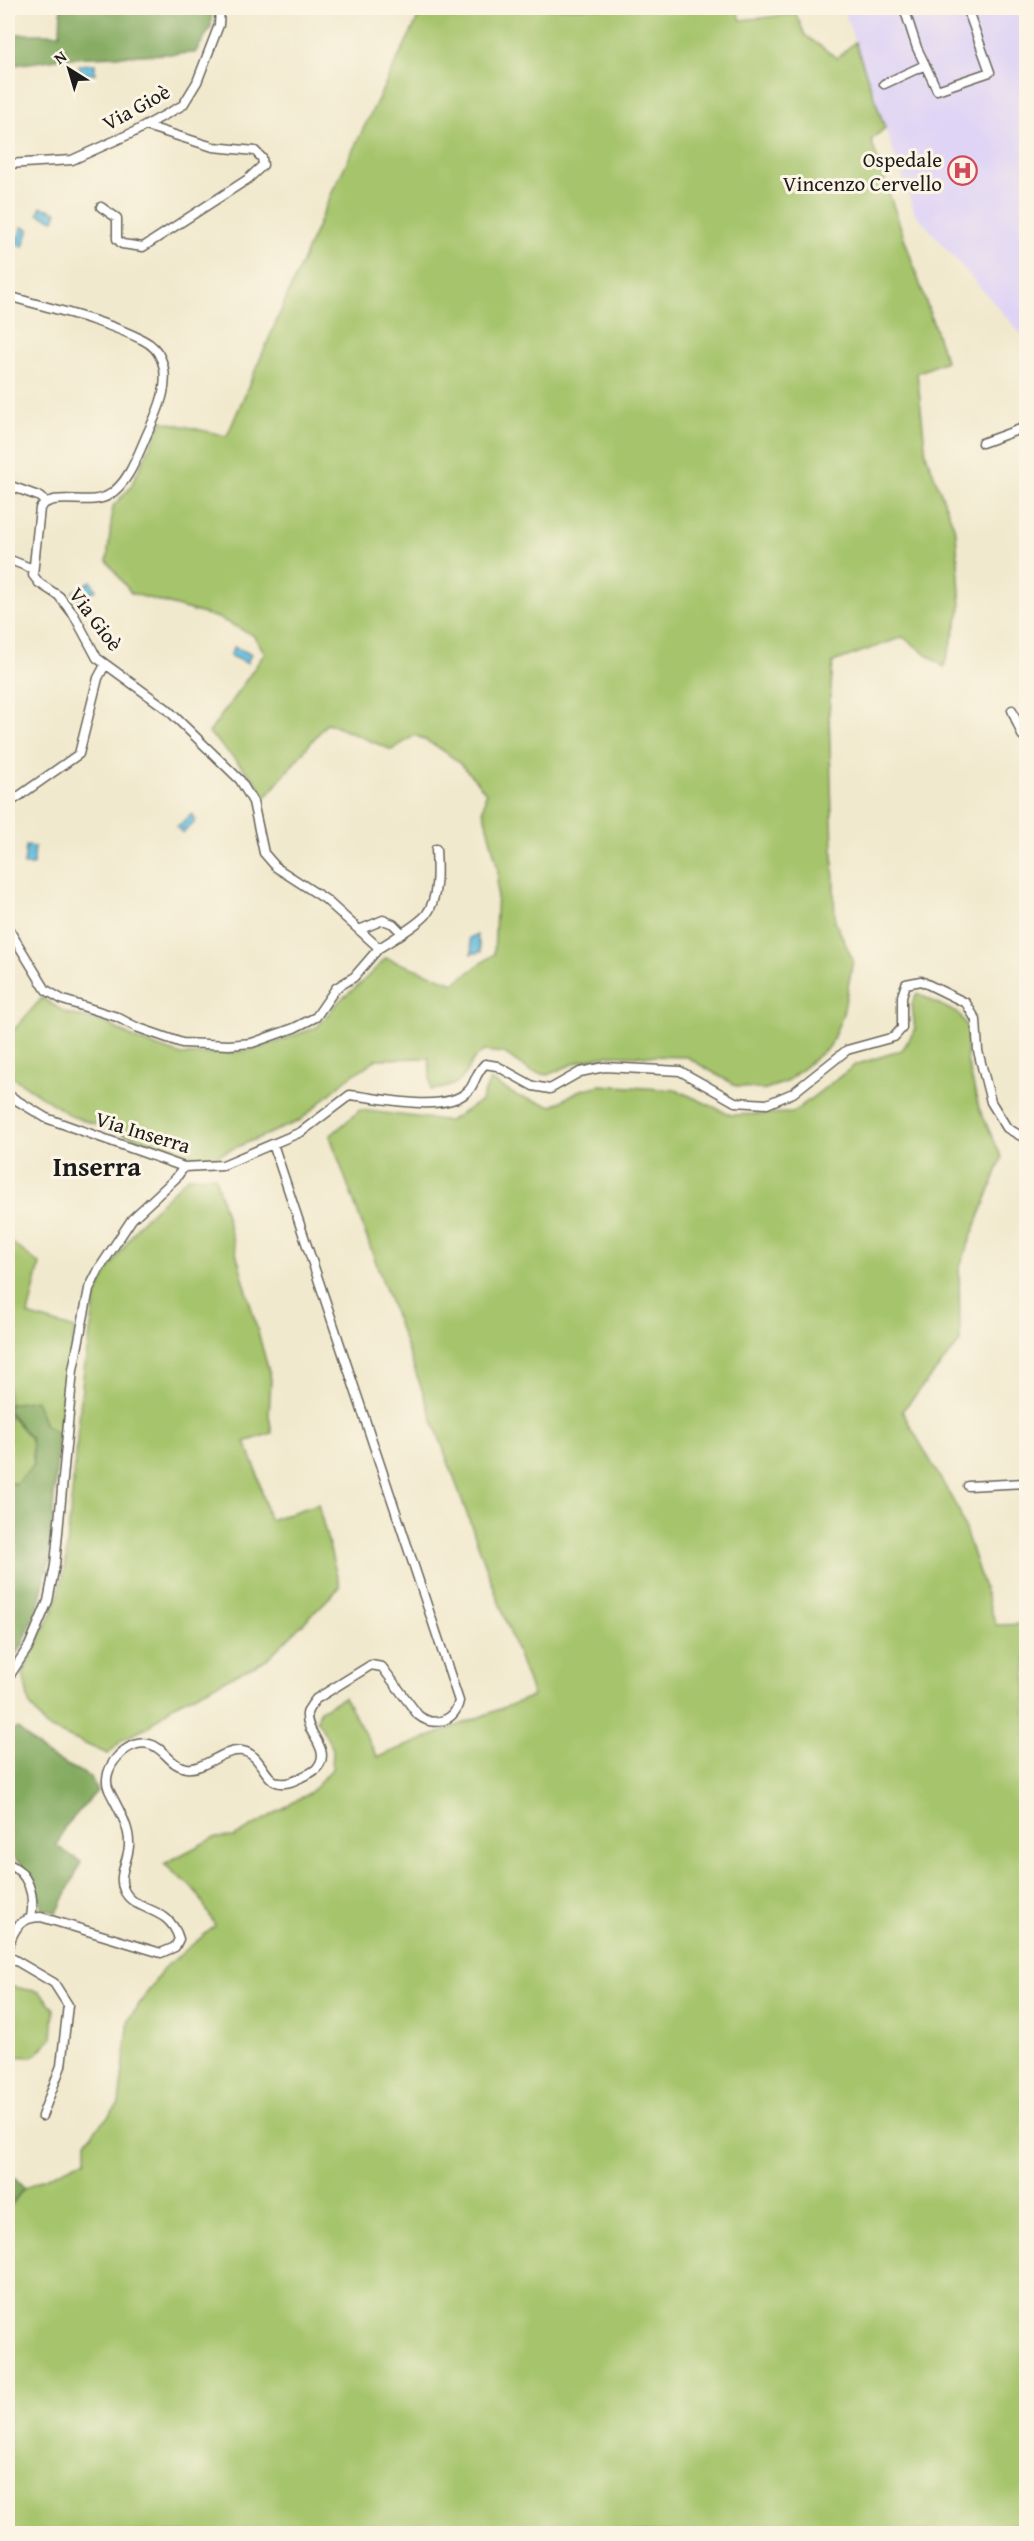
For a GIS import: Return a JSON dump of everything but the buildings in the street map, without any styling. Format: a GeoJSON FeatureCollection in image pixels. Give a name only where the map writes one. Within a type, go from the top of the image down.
{"type":"FeatureCollection","features":[{"type":"Feature","properties":{"kind":"street","name":"Via Gioè"},"geometry":{"type":"LineString","coordinates":[[8,164],[72,160],[146,126],[183,105],[197,82],[219,25],[220,8]]}},
{"type":"Feature","properties":{"kind":"street"},"geometry":{"type":"LineString","coordinates":[[904,8],[937,90],[990,72],[967,8]]}},
{"type":"Feature","properties":{"kind":"street"},"geometry":{"type":"LineString","coordinates":[[885,84],[925,65]]}},
{"type":"Feature","properties":{"kind":"street"},"geometry":{"type":"LineString","coordinates":[[101,207],[117,218],[117,239],[122,244],[143,246],[248,179],[263,165],[262,158],[255,151],[213,147],[163,129],[146,126]]}},
{"type":"Feature","properties":{"kind":"street"},"geometry":{"type":"LineString","coordinates":[[8,296],[78,316],[144,340],[154,348],[165,370],[162,400],[123,484],[115,492],[96,501],[46,502],[38,496],[8,485]]}},
{"type":"Feature","properties":{"kind":"street"},"geometry":{"type":"LineString","coordinates":[[982,443],[1026,427]]}},
{"type":"Feature","properties":{"kind":"street"},"geometry":{"type":"LineString","coordinates":[[8,559],[33,569],[39,513],[46,502]]}},
{"type":"Feature","properties":{"kind":"street","name":"Via Gioè"},"geometry":{"type":"LineString","coordinates":[[33,569],[33,575],[39,583],[59,596],[74,615],[97,658],[167,709],[248,790],[253,801],[264,853],[277,868],[325,899],[379,948]]}},
{"type":"Feature","properties":{"kind":"street"},"geometry":{"type":"LineString","coordinates":[[8,808],[12,801],[79,754],[98,678],[105,664]]}},
{"type":"Feature","properties":{"kind":"street"},"geometry":{"type":"LineString","coordinates":[[1012,710],[1022,735],[1026,738]]}},
{"type":"Feature","properties":{"kind":"street"},"geometry":{"type":"LineString","coordinates":[[8,928],[46,990],[63,1000],[117,1017],[136,1027],[182,1043],[229,1045],[252,1043],[294,1028],[316,1017],[336,988],[354,977],[379,948],[426,914],[437,869],[435,849]]}},
{"type":"Feature","properties":{"kind":"street"},"geometry":{"type":"LineString","coordinates":[[359,930],[382,920],[393,924],[402,933]]}},
{"type":"Feature","properties":{"kind":"street","name":"Via Inserra"},"geometry":{"type":"LineString","coordinates":[[8,1095],[46,1118],[184,1167],[223,1165],[301,1132],[350,1095],[427,1103],[456,1101],[471,1090],[476,1073],[484,1064],[497,1066],[533,1086],[550,1089],[580,1072],[604,1067],[680,1071],[735,1102],[767,1104],[793,1094],[847,1050],[894,1037],[902,1028],[902,996],[906,984],[921,981],[966,1004],[976,1020],[978,1052],[991,1102],[1007,1128],[1026,1139]]}},
{"type":"Feature","properties":{"kind":"street"},"geometry":{"type":"LineString","coordinates":[[8,1947],[14,1929],[31,1917],[41,1917],[161,1953],[175,1947],[179,1939],[172,1923],[133,1901],[123,1889],[122,1877],[129,1847],[128,1832],[107,1787],[106,1778],[107,1770],[128,1748],[148,1743],[185,1768],[196,1768],[228,1752],[246,1752],[271,1780],[281,1784],[292,1782],[315,1770],[321,1760],[319,1743],[309,1725],[307,1715],[310,1707],[316,1699],[371,1665],[382,1667],[418,1716],[425,1721],[443,1721],[457,1709],[459,1701],[273,1144]]}},
{"type":"Feature","properties":{"kind":"street"},"geometry":{"type":"LineString","coordinates":[[8,1678],[29,1646],[48,1601],[55,1565],[73,1370],[89,1289],[99,1269],[132,1219],[176,1178],[184,1167]]}},
{"type":"Feature","properties":{"kind":"street"},"geometry":{"type":"LineString","coordinates":[[968,1486],[1026,1483]]}},
{"type":"Feature","properties":{"kind":"street"},"geometry":{"type":"LineString","coordinates":[[8,1863],[25,1878],[31,1890],[34,1903],[31,1917]]}},
{"type":"Feature","properties":{"kind":"street"},"geometry":{"type":"LineString","coordinates":[[8,1953],[8,1956],[54,1983],[68,2005],[61,2066],[42,2116]]}},
{"type":"Feature","properties":{"kind":"shaded area","name":"Ospedale Vincenzo Cervello"},"geometry":{"type":"Polygon","coordinates":[[[843,8],[1026,8],[1026,333],[1022,335],[915,213],[843,8]]]}},
{"type":"Feature","properties":{"kind":"green space"},"geometry":{"type":"Polygon","coordinates":[[[61,8],[212,8],[211,27],[195,53],[65,58],[8,66],[8,34],[60,34],[61,8]]]}},
{"type":"Feature","properties":{"kind":"green space"},"geometry":{"type":"Polygon","coordinates":[[[423,8],[735,8],[741,20],[796,14],[805,35],[837,58],[855,42],[885,128],[871,140],[946,361],[917,373],[926,454],[956,532],[961,608],[944,667],[903,637],[833,662],[829,713],[835,921],[853,960],[843,1014],[830,1046],[786,1082],[763,1090],[736,1086],[687,1057],[608,1055],[578,1062],[547,1075],[532,1072],[504,1053],[484,1051],[473,1061],[457,1083],[431,1090],[429,1058],[377,1059],[347,1079],[299,1121],[213,1157],[186,1155],[71,1116],[8,1074],[8,1028],[12,1032],[42,998],[66,1013],[108,1024],[139,1041],[182,1055],[232,1053],[261,1048],[317,1027],[339,1001],[386,958],[454,983],[494,954],[498,869],[483,810],[486,793],[470,774],[446,753],[415,735],[392,750],[327,723],[266,797],[253,778],[209,733],[265,653],[253,635],[218,618],[131,593],[107,561],[113,506],[130,488],[162,421],[227,436],[333,190],[423,8]]]}},
{"type":"Feature","properties":{"kind":"green space"},"geometry":{"type":"Polygon","coordinates":[[[917,993],[959,1014],[968,1028],[967,1060],[979,1108],[1002,1158],[959,1269],[960,1342],[902,1411],[959,1511],[996,1625],[1026,1624],[1026,2533],[8,2533],[8,2209],[24,2188],[86,2159],[86,2141],[119,2104],[129,2019],[164,1968],[215,1926],[197,1892],[164,1864],[213,1838],[234,1837],[311,1792],[332,1769],[333,1749],[317,1720],[320,1710],[344,1697],[378,1757],[533,1696],[330,1136],[360,1110],[449,1121],[481,1101],[490,1080],[517,1096],[553,1106],[578,1091],[600,1085],[677,1090],[731,1115],[792,1113],[855,1065],[902,1050],[915,1030],[912,1004],[917,993]]]}},
{"type":"Feature","properties":{"kind":"green space"},"geometry":{"type":"Polygon","coordinates":[[[215,1176],[271,1379],[269,1416],[272,1433],[245,1442],[256,1469],[269,1520],[318,1504],[340,1587],[266,1660],[174,1705],[146,1728],[122,1740],[108,1754],[46,1727],[29,1703],[23,1673],[55,1607],[65,1568],[83,1376],[96,1296],[107,1272],[140,1223],[188,1177],[215,1176]]]}},
{"type":"Feature","properties":{"kind":"green space"},"geometry":{"type":"Polygon","coordinates":[[[8,1240],[40,1264],[28,1315],[75,1329],[65,1380],[59,1435],[10,1404],[8,1410],[8,1240]]]}},
{"type":"Feature","properties":{"kind":"green space"},"geometry":{"type":"Polygon","coordinates":[[[36,1400],[45,1425],[59,1435],[49,1561],[39,1603],[22,1646],[8,1666],[8,1481],[15,1484],[34,1465],[31,1439],[8,1410],[10,1404],[36,1400]]]}},
{"type":"Feature","properties":{"kind":"green space"},"geometry":{"type":"Polygon","coordinates":[[[8,1413],[31,1439],[34,1466],[15,1484],[8,1481],[8,1413]]]}},
{"type":"Feature","properties":{"kind":"green space"},"geometry":{"type":"Polygon","coordinates":[[[17,1728],[47,1755],[91,1777],[97,1791],[64,1828],[57,1846],[81,1862],[57,1913],[41,1908],[38,1892],[30,1877],[8,1853],[8,1734],[17,1728]]]}},
{"type":"Feature","properties":{"kind":"green space"},"geometry":{"type":"Polygon","coordinates":[[[8,1986],[40,1992],[54,2009],[52,2039],[33,2057],[8,2056],[8,1986]]]}},
{"type":"Feature","properties":{"kind":"green space"},"geometry":{"type":"Polygon","coordinates":[[[8,2172],[24,2188],[8,2209],[8,2172]]]}},
{"type":"Feature","properties":{"kind":"water"},"geometry":{"type":"Polygon","coordinates":[[[95,64],[95,73],[80,75],[79,65],[95,64]]]}},
{"type":"Feature","properties":{"kind":"water"},"geometry":{"type":"Polygon","coordinates":[[[41,207],[57,212],[54,220],[38,214],[41,207]]]}},
{"type":"Feature","properties":{"kind":"water"},"geometry":{"type":"Polygon","coordinates":[[[22,227],[29,229],[23,247],[15,244],[22,227]]]}},
{"type":"Feature","properties":{"kind":"water"},"geometry":{"type":"Polygon","coordinates":[[[91,581],[96,590],[78,600],[73,592],[91,581]]]}},
{"type":"Feature","properties":{"kind":"water"},"geometry":{"type":"Polygon","coordinates":[[[234,647],[251,654],[247,663],[230,656],[234,647]]]}},
{"type":"Feature","properties":{"kind":"water"},"geometry":{"type":"Polygon","coordinates":[[[192,814],[195,821],[183,833],[177,827],[192,814]]]}},
{"type":"Feature","properties":{"kind":"water"},"geometry":{"type":"Polygon","coordinates":[[[26,846],[35,847],[33,865],[24,865],[26,846]]]}},
{"type":"Feature","properties":{"kind":"water"},"geometry":{"type":"Polygon","coordinates":[[[477,935],[481,952],[471,954],[469,938],[477,935]]]}},
{"type":"Feature","properties":{"kind":"place","name":"Ospedale Vincenzo Cervello"},"geometry":{"type":"Point","coordinates":[963,171]}},
{"type":"Feature","properties":{"kind":"district","name":"Inserra"},"geometry":{"type":"Point","coordinates":[97,1166]}}]}
